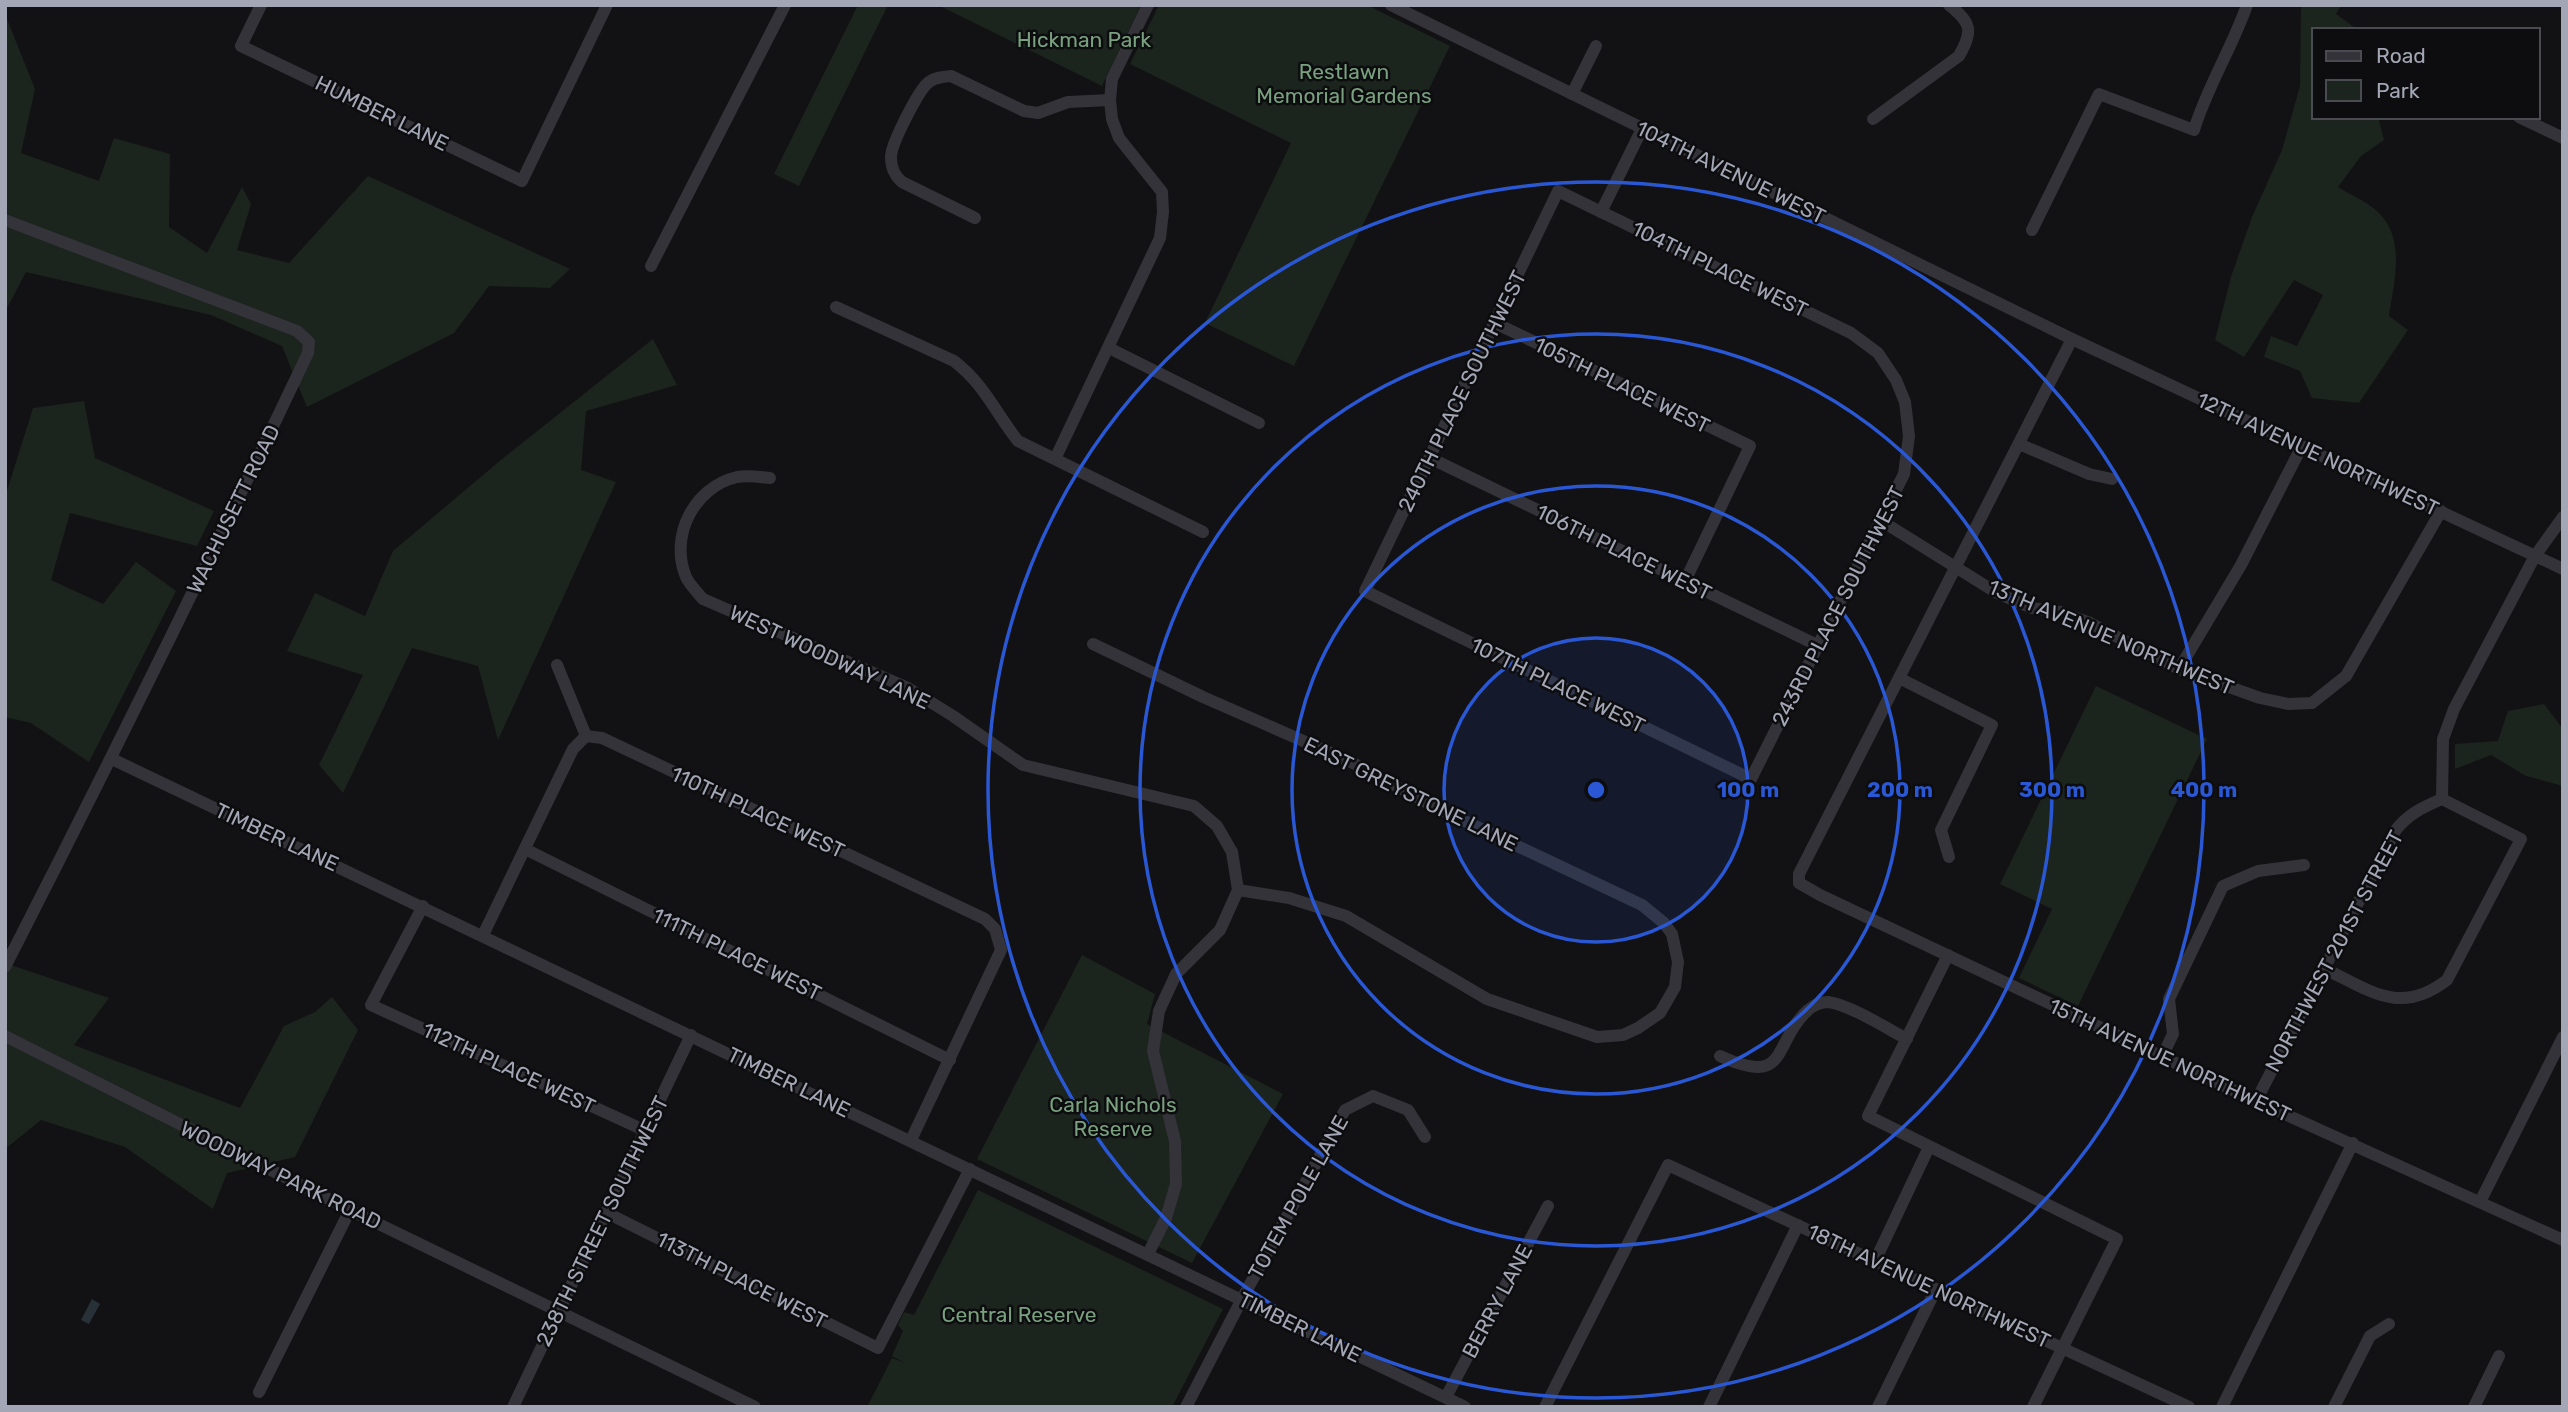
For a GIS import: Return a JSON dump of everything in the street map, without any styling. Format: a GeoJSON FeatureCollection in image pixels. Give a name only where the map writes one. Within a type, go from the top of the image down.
{"type":"FeatureCollection","features":[{"type":"Feature","properties":{"kind":"street","name":"HUMBER LANE"},"geometry":{"type":"LineString","coordinates":[[261,5],[242,46],[522,181],[607,5]]}},
{"type":"Feature","properties":{"kind":"street"},"geometry":{"type":"LineString","coordinates":[[651,266],[785,5]]}},
{"type":"Feature","properties":{"kind":"street"},"geometry":{"type":"LineString","coordinates":[[1055,459],[1160,238],[1162,192],[1119,138],[1112,119],[1110,100],[1112,79],[1148,5]]}},
{"type":"Feature","properties":{"kind":"street","name":"104TH AVENUE WEST"},"geometry":{"type":"LineString","coordinates":[[1391,5],[2073,339]]}},
{"type":"Feature","properties":{"kind":"street"},"geometry":{"type":"LineString","coordinates":[[1873,119],[1959,56],[1967,41],[1969,28],[1962,15],[1949,5]]}},
{"type":"Feature","properties":{"kind":"street"},"geometry":{"type":"LineString","coordinates":[[2032,230],[2099,94],[2194,130],[2200,108],[2235,38],[2247,5]]}},
{"type":"Feature","properties":{"kind":"street"},"geometry":{"type":"LineString","coordinates":[[1572,94],[1596,46]]}},
{"type":"Feature","properties":{"kind":"street"},"geometry":{"type":"LineString","coordinates":[[975,218],[902,182],[894,174],[891,153],[920,93],[928,83],[939,77],[951,76],[1015,107],[1038,113],[1068,102],[1110,100]]}},
{"type":"Feature","properties":{"kind":"street"},"geometry":{"type":"LineString","coordinates":[[2523,119],[2563,138]]}},
{"type":"Feature","properties":{"kind":"street"},"geometry":{"type":"LineString","coordinates":[[1601,212],[1642,129]]}},
{"type":"Feature","properties":{"kind":"street","name":"104TH PLACE WEST"},"geometry":{"type":"LineString","coordinates":[[1558,191],[1851,333],[1878,353]]}},
{"type":"Feature","properties":{"kind":"street","name":"240TH PLACE SOUTHWEST"},"geometry":{"type":"LineString","coordinates":[[1364,591],[1558,191]]}},
{"type":"Feature","properties":{"kind":"street","name":"WACHUSETT ROAD"},"geometry":{"type":"LineString","coordinates":[[5,220],[298,331],[309,342],[308,353],[302,366],[112,759],[5,967]]}},
{"type":"Feature","properties":{"kind":"street"},"geometry":{"type":"LineString","coordinates":[[836,307],[954,361],[971,374],[1018,441],[1203,532]]}},
{"type":"Feature","properties":{"kind":"street","name":"105TH PLACE WEST"},"geometry":{"type":"LineString","coordinates":[[1495,323],[1750,446],[1685,581]]}},
{"type":"Feature","properties":{"kind":"street"},"geometry":{"type":"LineString","coordinates":[[1949,857],[1941,830],[1992,724],[1899,678],[2073,339]]}},
{"type":"Feature","properties":{"kind":"street","name":"12TH AVENUE NORTHWEST"},"geometry":{"type":"LineString","coordinates":[[2073,339],[2563,569]]}},
{"type":"Feature","properties":{"kind":"street"},"geometry":{"type":"LineString","coordinates":[[1109,348],[1259,423]]}},
{"type":"Feature","properties":{"kind":"street","name":"243RD PLACE SOUTHWEST"},"geometry":{"type":"LineString","coordinates":[[1751,779],[1904,474],[1909,436],[1905,402],[1896,380],[1878,353]]}},
{"type":"Feature","properties":{"kind":"street"},"geometry":{"type":"LineString","coordinates":[[2020,444],[2089,474],[2112,479]]}},
{"type":"Feature","properties":{"kind":"street"},"geometry":{"type":"LineString","coordinates":[[2179,669],[2241,565],[2302,446]]}},
{"type":"Feature","properties":{"kind":"street","name":"106TH PLACE WEST"},"geometry":{"type":"LineString","coordinates":[[1430,458],[1819,646]]}},
{"type":"Feature","properties":{"kind":"street","name":"WEST WOODWAY LANE"},"geometry":{"type":"LineString","coordinates":[[770,478],[738,477],[716,486],[695,502],[684,523],[681,550],[686,577],[702,599],[908,688],[1023,765],[1194,806],[1217,826],[1232,852],[1238,890]]}},
{"type":"Feature","properties":{"kind":"street","name":"13TH AVENUE NORTHWEST"},"geometry":{"type":"LineString","coordinates":[[1956,567],[1997,593],[2032,608],[2060,612],[2090,624],[2179,669],[2260,698],[2287,704],[2312,703],[2346,676],[2441,511]]}},
{"type":"Feature","properties":{"kind":"street"},"geometry":{"type":"LineString","coordinates":[[2325,969],[2377,995],[2395,999],[2412,999],[2431,992],[2447,979],[2521,839],[2442,799],[2443,739],[2454,709],[2535,555],[2563,517]]}},
{"type":"Feature","properties":{"kind":"street"},"geometry":{"type":"LineString","coordinates":[[1880,520],[1956,567]]}},
{"type":"Feature","properties":{"kind":"street","name":"107TH PLACE WEST"},"geometry":{"type":"LineString","coordinates":[[1364,591],[1751,779]]}},
{"type":"Feature","properties":{"kind":"street","name":"EAST GREYSTONE LANE"},"geometry":{"type":"LineString","coordinates":[[1093,644],[1203,697],[1330,752],[1433,806],[1642,905],[1664,923],[1672,934],[1678,962],[1675,987],[1660,1013],[1638,1028],[1623,1035],[1597,1037],[1487,999],[1346,916],[1289,898],[1238,890]]}},
{"type":"Feature","properties":{"kind":"street"},"geometry":{"type":"LineString","coordinates":[[483,935],[573,749],[586,736],[557,665]]}},
{"type":"Feature","properties":{"kind":"street","name":"15TH AVENUE NORTHWEST"},"geometry":{"type":"LineString","coordinates":[[1899,678],[1799,874],[1799,883],[2256,1101],[2480,1202],[2561,1234]]}},
{"type":"Feature","properties":{"kind":"street","name":"110TH PLACE WEST"},"geometry":{"type":"LineString","coordinates":[[586,736],[602,738],[985,919],[995,929],[1000,950],[950,1060]]}},
{"type":"Feature","properties":{"kind":"street","name":"TIMBER LANE"},"geometry":{"type":"LineString","coordinates":[[112,759],[1465,1407]]}},
{"type":"Feature","properties":{"kind":"street","name":"NORTHWEST 201ST STREET"},"geometry":{"type":"LineString","coordinates":[[2256,1101],[2395,831],[2405,818],[2442,799]]}},
{"type":"Feature","properties":{"kind":"street","name":"111TH PLACE WEST"},"geometry":{"type":"LineString","coordinates":[[525,849],[950,1060]]}},
{"type":"Feature","properties":{"kind":"street"},"geometry":{"type":"LineString","coordinates":[[2162,1057],[2174,1034],[2169,999],[2223,886],[2259,871],[2304,865]]}},
{"type":"Feature","properties":{"kind":"street"},"geometry":{"type":"LineString","coordinates":[[1148,1254],[1166,1219],[1176,1184],[1175,1141],[1153,1051],[1159,1011],[1176,974],[1220,930],[1238,890]]}},
{"type":"Feature","properties":{"kind":"street","name":"112TH PLACE WEST"},"geometry":{"type":"LineString","coordinates":[[423,906],[371,1005],[646,1131]]}},
{"type":"Feature","properties":{"kind":"street"},"geometry":{"type":"LineString","coordinates":[[1948,955],[1868,1116],[2117,1239],[2033,1407]]}},
{"type":"Feature","properties":{"kind":"street"},"geometry":{"type":"LineString","coordinates":[[1720,1056],[1740,1065],[1766,1067],[1777,1060],[1806,1013],[1819,1003],[1826,1002],[1854,1012],[1907,1039]]}},
{"type":"Feature","properties":{"kind":"street","name":"238TH STREET SOUTHWEST"},"geometry":{"type":"LineString","coordinates":[[513,1407],[691,1035]]}},
{"type":"Feature","properties":{"kind":"street","name":"WOODWAY PARK ROAD"},"geometry":{"type":"LineString","coordinates":[[5,1036],[350,1210],[755,1407]]}},
{"type":"Feature","properties":{"kind":"street"},"geometry":{"type":"LineString","coordinates":[[2480,1202],[2563,1037]]}},
{"type":"Feature","properties":{"kind":"street"},"geometry":{"type":"LineString","coordinates":[[911,1140],[950,1060]]}},
{"type":"Feature","properties":{"kind":"street","name":"TOTEM POLE LANE"},"geometry":{"type":"LineString","coordinates":[[1186,1407],[1345,1110],[1373,1096],[1408,1110],[1425,1137]]}},
{"type":"Feature","properties":{"kind":"street"},"geometry":{"type":"LineString","coordinates":[[2222,1407],[2353,1143]]}},
{"type":"Feature","properties":{"kind":"street"},"geometry":{"type":"LineString","coordinates":[[1875,1261],[1929,1147]]}},
{"type":"Feature","properties":{"kind":"street","name":"18TH AVENUE NORTHWEST"},"geometry":{"type":"LineString","coordinates":[[1545,1407],[1668,1165],[2063,1348],[2174,1404],[2189,1407]]}},
{"type":"Feature","properties":{"kind":"street","name":"113TH PLACE WEST"},"geometry":{"type":"LineString","coordinates":[[607,1213],[878,1348],[970,1169]]}},
{"type":"Feature","properties":{"kind":"street","name":"BERRY LANE"},"geometry":{"type":"LineString","coordinates":[[1446,1396],[1548,1206]]}},
{"type":"Feature","properties":{"kind":"street"},"geometry":{"type":"LineString","coordinates":[[259,1392],[350,1210]]}},
{"type":"Feature","properties":{"kind":"street"},"geometry":{"type":"LineString","coordinates":[[1709,1407],[1798,1225]]}},
{"type":"Feature","properties":{"kind":"street"},"geometry":{"type":"LineString","coordinates":[[1878,1407],[1936,1289]]}},
{"type":"Feature","properties":{"kind":"street"},"geometry":{"type":"LineString","coordinates":[[2334,1407],[2370,1336],[2389,1324]]}},
{"type":"Feature","properties":{"kind":"street"},"geometry":{"type":"LineString","coordinates":[[2474,1407],[2499,1356]]}},
{"type":"Feature","properties":{"kind":"green space"},"geometry":{"type":"Polygon","coordinates":[[[858,5],[888,5],[799,186],[774,174],[858,5]]]}},
{"type":"Feature","properties":{"kind":"green space","name":"Hickman Park"},"geometry":{"type":"Polygon","coordinates":[[[938,5],[1141,5],[1102,86],[938,5]]]}},
{"type":"Feature","properties":{"kind":"green space","name":"Restlawn Memorial Gardens"},"geometry":{"type":"Polygon","coordinates":[[[1159,5],[1367,5],[1450,46],[1294,366],[1205,323],[1291,143],[1130,64],[1159,5]]]}},
{"type":"Feature","properties":{"kind":"green space"},"geometry":{"type":"Polygon","coordinates":[[[2301,5],[2341,5],[2336,14],[2355,28],[2312,28],[2312,119],[2379,119],[2384,140],[2361,156],[2338,187],[2379,213],[2393,236],[2396,262],[2389,316],[2408,330],[2359,403],[2312,398],[2300,371],[2264,357],[2271,336],[2297,346],[2323,295],[2294,280],[2244,357],[2215,340],[2231,277],[2252,217],[2282,150],[2300,86],[2301,5]]]}},
{"type":"Feature","properties":{"kind":"green space"},"geometry":{"type":"Polygon","coordinates":[[[5,14],[35,89],[21,153],[99,181],[114,138],[170,154],[169,227],[207,253],[242,187],[251,204],[237,250],[289,263],[368,176],[570,269],[550,288],[489,286],[454,333],[307,407],[282,346],[211,315],[26,272],[5,312],[5,14]]]}},
{"type":"Feature","properties":{"kind":"green space"},"geometry":{"type":"Polygon","coordinates":[[[653,339],[677,385],[586,411],[581,470],[616,482],[498,740],[478,666],[412,648],[343,793],[319,765],[363,675],[287,651],[315,593],[365,616],[393,551],[502,459],[653,339]]]}},
{"type":"Feature","properties":{"kind":"green space"},"geometry":{"type":"Polygon","coordinates":[[[84,401],[95,458],[214,511],[197,546],[70,513],[51,580],[103,604],[136,562],[176,591],[89,762],[31,723],[5,717],[5,497],[33,408],[84,401]]]}},
{"type":"Feature","properties":{"kind":"green space"},"geometry":{"type":"Polygon","coordinates":[[[2096,686],[2207,739],[2078,1006],[2019,978],[2052,909],[2000,884],[2096,686]]]}},
{"type":"Feature","properties":{"kind":"green space"},"geometry":{"type":"Polygon","coordinates":[[[2544,704],[2563,729],[2563,786],[2526,776],[2491,755],[2455,769],[2455,744],[2498,741],[2508,711],[2544,704]]]}},
{"type":"Feature","properties":{"kind":"green space","name":"Carla Nichols Reserve"},"geometry":{"type":"Polygon","coordinates":[[[1082,955],[1155,994],[1147,1024],[1283,1094],[1192,1263],[977,1159],[1082,955]]]}},
{"type":"Feature","properties":{"kind":"green space"},"geometry":{"type":"Polygon","coordinates":[[[5,963],[109,998],[74,1045],[240,1108],[284,1026],[315,1012],[332,997],[358,1030],[295,1157],[227,1173],[213,1209],[125,1147],[41,1120],[5,1149],[5,963]]]}},
{"type":"Feature","properties":{"kind":"green space","name":"Central Reserve"},"geometry":{"type":"Polygon","coordinates":[[[978,1190],[1223,1309],[1172,1407],[867,1407],[892,1358],[905,1363],[892,1356],[903,1331],[898,1325],[904,1312],[914,1315],[978,1190]]]}},
{"type":"Feature","properties":{"kind":"shaded area"},"geometry":{"type":"Polygon","coordinates":[[[92,1299],[100,1304],[89,1324],[81,1320],[92,1299]]]}}]}
